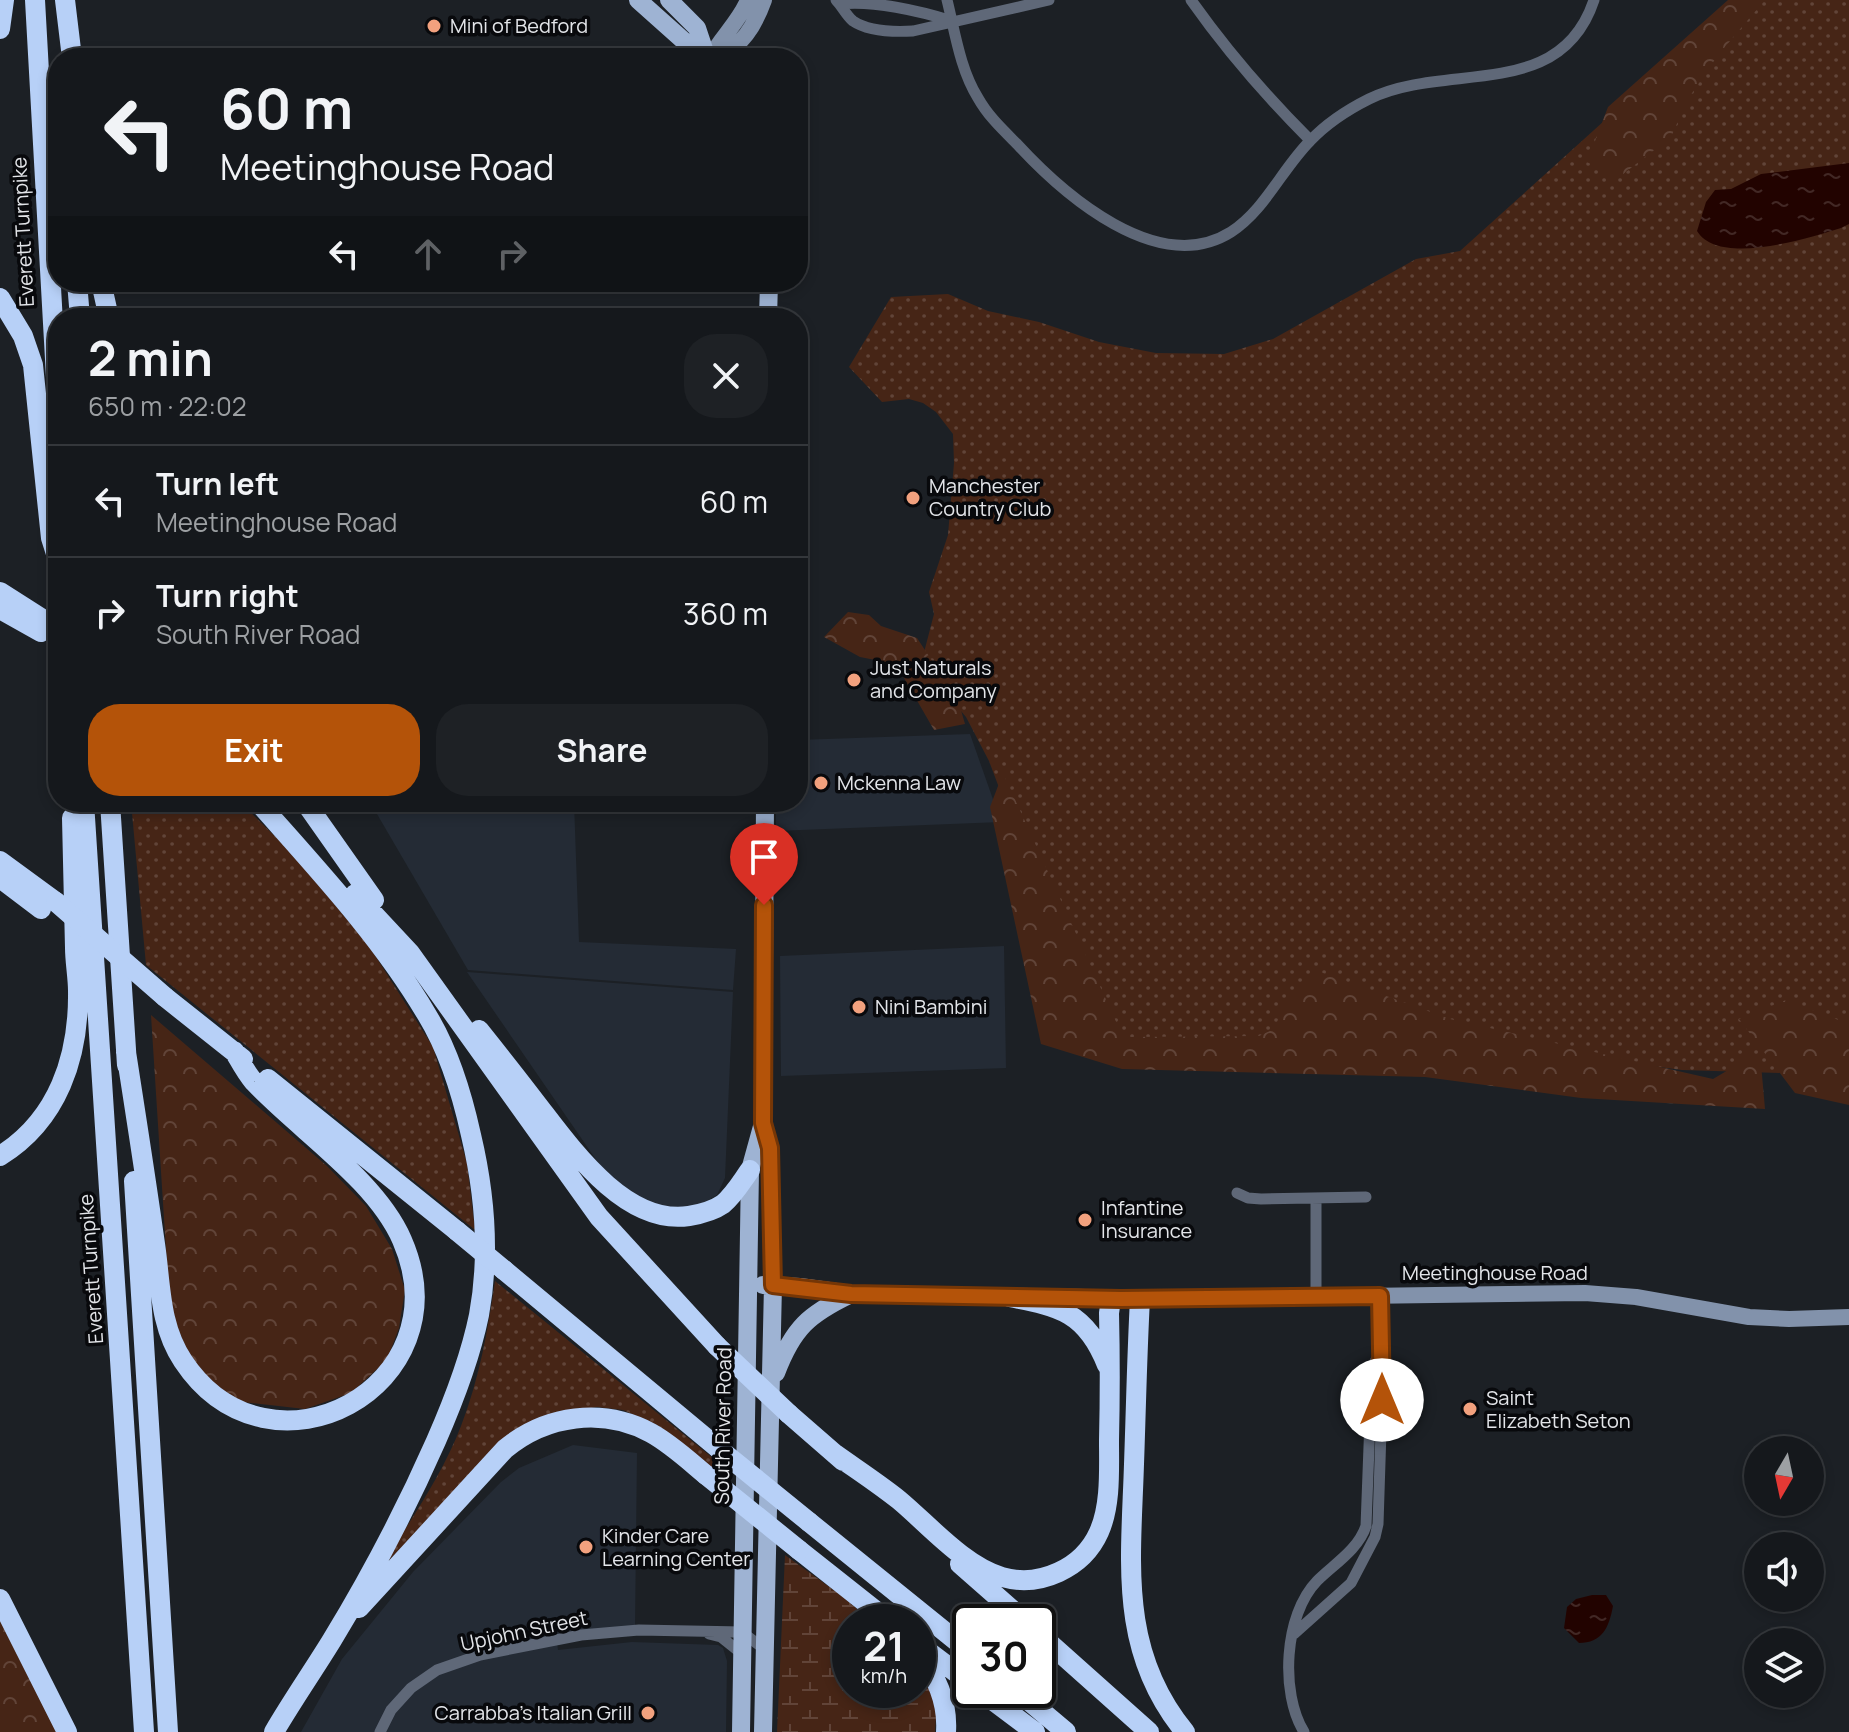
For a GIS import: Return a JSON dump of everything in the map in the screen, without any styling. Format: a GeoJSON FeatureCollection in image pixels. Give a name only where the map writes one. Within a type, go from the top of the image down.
{"type":"FeatureCollection","features":[{"type":"Feature","properties":{"kind":"highway"},"geometry":{"type":"LineString","coordinates":[[0,29],[4,0]]}},
{"type":"Feature","properties":{"kind":"highway","name":"Everett Turnpike"},"geometry":{"type":"LineString","coordinates":[[35,0],[48,233]]}},
{"type":"Feature","properties":{"kind":"highway"},"geometry":{"type":"LineString","coordinates":[[62,0],[63,48]]}},
{"type":"Feature","properties":{"kind":"highway"},"geometry":{"type":"LineString","coordinates":[[62,0],[70,48]]}},
{"type":"Feature","properties":{"kind":"highway"},"geometry":{"type":"LineString","coordinates":[[0,298],[23,336],[33,365],[48,509]]}},
{"type":"Feature","properties":{"kind":"highway"},"geometry":{"type":"LineString","coordinates":[[0,592],[48,634]]}},
{"type":"Feature","properties":{"kind":"highway"},"geometry":{"type":"LineString","coordinates":[[0,609],[22,613],[48,625]]}},
{"type":"Feature","properties":{"kind":"highway"},"geometry":{"type":"LineString","coordinates":[[0,1156],[25,1138],[51,1108],[71,1059],[76,1034],[78,991],[72,812]]}},
{"type":"Feature","properties":{"kind":"highway","name":"Everett Turnpike"},"geometry":{"type":"LineString","coordinates":[[85,812],[144,1732]]}},
{"type":"Feature","properties":{"kind":"highway"},"geometry":{"type":"LineString","coordinates":[[111,812],[168,1732]]}},
{"type":"Feature","properties":{"kind":"highway"},"geometry":{"type":"LineString","coordinates":[[267,812],[358,917],[404,978],[429,1018],[446,1054],[467,1116],[479,1174],[486,1245],[472,1348],[455,1397],[416,1485],[333,1638],[274,1732]]}},
{"type":"Feature","properties":{"kind":"highway"},"geometry":{"type":"LineString","coordinates":[[281,812],[410,953]]}},
{"type":"Feature","properties":{"kind":"highway"},"geometry":{"type":"LineString","coordinates":[[312,812],[429,983],[599,1217],[717,1346],[789,1414],[1006,1604]]}},
{"type":"Feature","properties":{"kind":"highway"},"geometry":{"type":"LineString","coordinates":[[0,861],[49,905]]}},
{"type":"Feature","properties":{"kind":"highway"},"geometry":{"type":"LineString","coordinates":[[0,878],[49,905],[104,943],[165,997],[457,1231],[952,1637]]}},
{"type":"Feature","properties":{"kind":"highway"},"geometry":{"type":"LineString","coordinates":[[429,983],[464,1011],[579,1157],[620,1195],[644,1210],[669,1217],[711,1211],[729,1198],[750,1170]]}},
{"type":"Feature","properties":{"kind":"highway"},"geometry":{"type":"LineString","coordinates":[[126,1052],[163,1311],[176,1348],[199,1381],[230,1405],[254,1416],[280,1420],[320,1417],[344,1408],[367,1394],[394,1366],[406,1342],[413,1317],[415,1291],[410,1265],[402,1239],[372,1196],[251,1079],[234,1051]]}},
{"type":"Feature","properties":{"kind":"highway"},"geometry":{"type":"LineString","coordinates":[[1009,1297],[1051,1305],[1075,1317],[1093,1336],[1110,1373]]}},
{"type":"Feature","properties":{"kind":"highway"},"geometry":{"type":"LineString","coordinates":[[835,1454],[900,1501],[973,1562],[1002,1577],[1043,1579],[1078,1561],[1092,1545],[1104,1518],[1109,1475],[1111,1299]]}},
{"type":"Feature","properties":{"kind":"highway"},"geometry":{"type":"LineString","coordinates":[[1140,1299],[1130,1571],[1133,1619],[1153,1682],[1185,1732]]}},
{"type":"Feature","properties":{"kind":"highway"},"geometry":{"type":"LineString","coordinates":[[333,1638],[391,1570],[495,1459],[532,1430],[579,1418],[615,1420],[653,1434],[867,1604]]}},
{"type":"Feature","properties":{"kind":"highway"},"geometry":{"type":"LineString","coordinates":[[0,1599],[67,1732]]}},
{"type":"Feature","properties":{"kind":"highway"},"geometry":{"type":"LineString","coordinates":[[1056,1649],[1149,1732]]}},
{"type":"Feature","properties":{"kind":"highway"},"geometry":{"type":"LineString","coordinates":[[936,1680],[946,1710],[946,1732]]}},
{"type":"Feature","properties":{"kind":"highway"},"geometry":{"type":"LineString","coordinates":[[1003,1708],[1035,1732]]}},
{"type":"Feature","properties":{"kind":"highway"},"geometry":{"type":"LineString","coordinates":[[1037,1708],[1066,1732]]}},
{"type":"Feature","properties":{"kind":"main road"},"geometry":{"type":"LineString","coordinates":[[638,0],[695,48]]}},
{"type":"Feature","properties":{"kind":"main road"},"geometry":{"type":"LineString","coordinates":[[669,0],[697,28],[704,48]]}},
{"type":"Feature","properties":{"kind":"main road","name":"South River Road"},"geometry":{"type":"LineString","coordinates":[[740,1732],[750,1170],[763,1123],[765,812]]}},
{"type":"Feature","properties":{"kind":"main road","name":"South River Road"},"geometry":{"type":"LineString","coordinates":[[763,1123],[770,1148],[773,1292],[763,1732]]}},
{"type":"Feature","properties":{"kind":"main road","name":"Meetinghouse Road"},"geometry":{"type":"LineString","coordinates":[[748,1293],[773,1292],[830,1298],[851,1294],[1140,1299]]}},
{"type":"Feature","properties":{"kind":"main road"},"geometry":{"type":"LineString","coordinates":[[772,1385],[788,1345],[804,1321],[825,1306],[851,1294]]}},
{"type":"Feature","properties":{"kind":"street"},"geometry":{"type":"LineString","coordinates":[[714,48],[748,0]]}},
{"type":"Feature","properties":{"kind":"street"},"geometry":{"type":"LineString","coordinates":[[735,48],[743,40],[764,0]]}},
{"type":"Feature","properties":{"kind":"street"},"geometry":{"type":"LineString","coordinates":[[947,0],[970,82],[992,118],[1043,173],[1111,222],[1156,241],[1185,245],[1229,233],[1256,209],[1310,140],[1352,109],[1401,87],[1437,79],[1507,74],[1539,64],[1553,56],[1575,35],[1594,0]]}},
{"type":"Feature","properties":{"kind":"street"},"geometry":{"type":"LineString","coordinates":[[838,2],[854,22],[875,29],[913,31],[1049,0]]}},
{"type":"Feature","properties":{"kind":"street"},"geometry":{"type":"LineString","coordinates":[[1191,0],[1260,89],[1310,140]]}},
{"type":"Feature","properties":{"kind":"street"},"geometry":{"type":"LineString","coordinates":[[838,2],[860,1],[905,7],[952,21]]}},
{"type":"Feature","properties":{"kind":"street"},"geometry":{"type":"LineString","coordinates":[[1237,1193],[1248,1198],[1366,1197]]}},
{"type":"Feature","properties":{"kind":"street"},"geometry":{"type":"LineString","coordinates":[[1316,1198],[1316,1296]]}},
{"type":"Feature","properties":{"kind":"street","name":"Meetinghouse Road"},"geometry":{"type":"LineString","coordinates":[[1140,1299],[1585,1293],[1647,1298],[1745,1316],[1789,1319],[1849,1317]]}},
{"type":"Feature","properties":{"kind":"street"},"geometry":{"type":"LineString","coordinates":[[1293,1635],[1351,1583],[1375,1537],[1383,1368],[1380,1296]]}},
{"type":"Feature","properties":{"kind":"street"},"geometry":{"type":"LineString","coordinates":[[1304,1732],[1296,1718],[1288,1690],[1288,1662],[1293,1635],[1311,1588],[1356,1544],[1366,1526],[1372,1367],[1380,1353]]}},
{"type":"Feature","properties":{"kind":"street","name":"Upjohn Street"},"geometry":{"type":"LineString","coordinates":[[380,1732],[391,1710],[411,1688],[437,1670],[480,1655],[581,1635],[639,1630],[742,1632]]}},
{"type":"Feature","properties":{"kind":"street","name":"Upjohn Street"},"geometry":{"type":"LineString","coordinates":[[705,1632],[721,1637],[741,1653]]}},
{"type":"Feature","properties":{"kind":"street"},"geometry":{"type":"LineString","coordinates":[[742,1632],[764,1649]]}},
{"type":"Feature","properties":{"kind":"shaded area"},"geometry":{"type":"Polygon","coordinates":[[[970,734],[1001,822],[776,831],[776,812],[808,812],[808,740],[970,734]]]}},
{"type":"Feature","properties":{"kind":"shaded area"},"geometry":{"type":"Polygon","coordinates":[[[376,812],[574,812],[579,942],[736,949],[733,990],[468,970],[376,812]]]}},
{"type":"Feature","properties":{"kind":"shaded area"},"geometry":{"type":"Polygon","coordinates":[[[1004,946],[1006,1068],[781,1076],[780,956],[1004,946]]]}},
{"type":"Feature","properties":{"kind":"shaded area"},"geometry":{"type":"Polygon","coordinates":[[[467,972],[733,992],[725,1178],[717,1195],[698,1206],[670,1211],[643,1205],[610,1180],[467,972]]]}},
{"type":"Feature","properties":{"kind":"shaded area"},"geometry":{"type":"Polygon","coordinates":[[[573,1445],[637,1453],[635,1627],[556,1634],[558,1650],[632,1642],[718,1645],[723,1648],[727,1661],[726,1732],[301,1732],[342,1659],[413,1572],[501,1482],[519,1468],[573,1445]]]}},
{"type":"Feature","properties":{"kind":"green space"},"geometry":{"type":"Polygon","coordinates":[[[1728,0],[1765,0],[1718,55],[1688,99],[1671,137],[1618,178],[1587,162],[1608,107],[1728,0]]]}},
{"type":"Feature","properties":{"kind":"green space","name":"Manchester Country Club"},"geometry":{"type":"Polygon","coordinates":[[[1738,0],[1849,0],[1849,1075],[1682,1070],[1569,1055],[1095,1042],[989,761],[966,717],[921,664],[934,614],[929,592],[948,535],[954,463],[953,434],[936,412],[923,403],[909,399],[882,402],[849,367],[891,297],[948,294],[988,311],[1039,322],[1099,342],[1156,353],[1224,354],[1273,339],[1416,259],[1460,251],[1738,0]]]}},
{"type":"Feature","properties":{"kind":"green space"},"geometry":{"type":"Polygon","coordinates":[[[848,612],[869,615],[881,626],[917,638],[958,700],[965,724],[934,730],[896,664],[860,657],[824,637],[848,612]]]}},
{"type":"Feature","properties":{"kind":"green space"},"geometry":{"type":"Polygon","coordinates":[[[1003,773],[1123,1037],[1259,1036],[1276,1028],[1282,1002],[1320,972],[1450,1019],[1713,1079],[1735,1066],[1744,1052],[1761,1064],[1765,1109],[1581,1098],[1425,1077],[1122,1069],[1041,1044],[990,807],[1003,773]]]}},
{"type":"Feature","properties":{"kind":"green space"},"geometry":{"type":"Polygon","coordinates":[[[132,812],[250,812],[297,858],[371,949],[433,1047],[467,1163],[475,1230],[146,965],[132,812]]]}},
{"type":"Feature","properties":{"kind":"green space"},"geometry":{"type":"Polygon","coordinates":[[[1786,1000],[1849,1024],[1849,1105],[1795,1093],[1739,1019],[1786,1000]]]}},
{"type":"Feature","properties":{"kind":"green space"},"geometry":{"type":"Polygon","coordinates":[[[151,1015],[327,1166],[366,1206],[392,1249],[405,1290],[399,1328],[387,1360],[351,1393],[305,1409],[242,1402],[202,1377],[194,1365],[170,1312],[151,1015]]]}},
{"type":"Feature","properties":{"kind":"green space"},"geometry":{"type":"Polygon","coordinates":[[[495,1281],[725,1468],[723,1477],[657,1425],[623,1410],[597,1407],[541,1417],[500,1450],[378,1571],[434,1482],[461,1426],[482,1355],[495,1281]]]}},
{"type":"Feature","properties":{"kind":"green space"},"geometry":{"type":"Polygon","coordinates":[[[785,1555],[851,1604],[832,1604],[832,1708],[936,1708],[937,1701],[935,1732],[777,1732],[785,1555]]]}},
{"type":"Feature","properties":{"kind":"green space"},"geometry":{"type":"Polygon","coordinates":[[[0,1605],[64,1732],[0,1732],[0,1605]]]}},
{"type":"Feature","properties":{"kind":"water"},"geometry":{"type":"Polygon","coordinates":[[[1849,163],[1849,224],[1841,228],[1787,243],[1744,249],[1708,242],[1697,231],[1706,202],[1715,190],[1731,189],[1761,174],[1849,163]]]}},
{"type":"Feature","properties":{"kind":"water"},"geometry":{"type":"Polygon","coordinates":[[[1606,1595],[1613,1606],[1611,1614],[1607,1627],[1599,1637],[1579,1643],[1564,1628],[1567,1607],[1576,1599],[1606,1595]]]}},
{"type":"Feature","properties":{"kind":"place","name":"Mini of Bedford"},"geometry":{"type":"Point","coordinates":[434,26]}},
{"type":"Feature","properties":{"kind":"place","name":"Manchester Country Club"},"geometry":{"type":"Point","coordinates":[913,498]}},
{"type":"Feature","properties":{"kind":"place","name":"Just Naturals and Company"},"geometry":{"type":"Point","coordinates":[854,680]}},
{"type":"Feature","properties":{"kind":"place","name":"Mckenna Law"},"geometry":{"type":"Point","coordinates":[821,783]}},
{"type":"Feature","properties":{"kind":"place","name":"Nini Bambini"},"geometry":{"type":"Point","coordinates":[859,1007]}},
{"type":"Feature","properties":{"kind":"place","name":"Infantine Insurance"},"geometry":{"type":"Point","coordinates":[1085,1220]}},
{"type":"Feature","properties":{"kind":"place","name":"Saint Elizabeth Seton"},"geometry":{"type":"Point","coordinates":[1470,1409]}},
{"type":"Feature","properties":{"kind":"place","name":"Kinder Care Learning Center"},"geometry":{"type":"Point","coordinates":[586,1547]}},
{"type":"Feature","properties":{"kind":"place","name":"Carrabba's Italian Grill"},"geometry":{"type":"Point","coordinates":[648,1713]}},
{"type":"Feature","properties":{"kind":"route"},"geometry":{"type":"LineString","coordinates":[[764,905],[763,1123],[770,1148],[773,1285],[851,1294],[1121,1299],[1380,1296],[1382,1400]]}}]}
